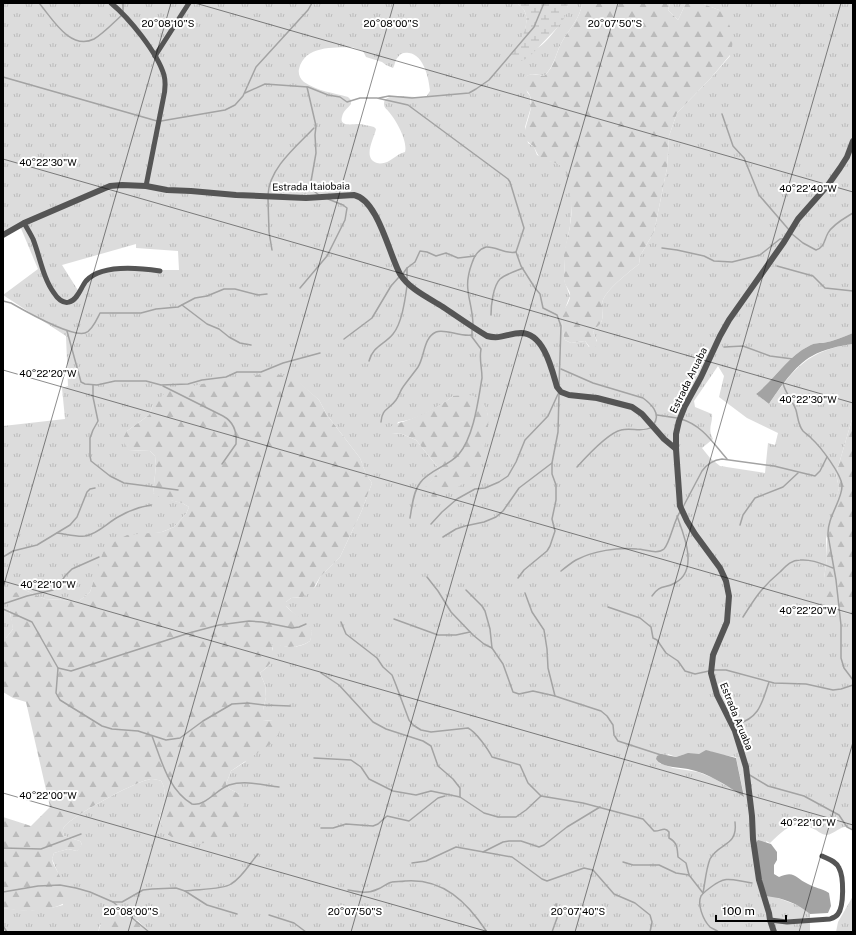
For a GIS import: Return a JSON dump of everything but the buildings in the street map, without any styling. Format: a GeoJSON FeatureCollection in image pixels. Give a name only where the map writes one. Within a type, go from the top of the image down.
{"type":"FeatureCollection","features":[{"type":"Feature","properties":{"kind":"street"},"geometry":{"type":"LineString","coordinates":[[111,3],[121,11],[155,56],[164,75],[165,88],[146,186]]}},
{"type":"Feature","properties":{"kind":"street"},"geometry":{"type":"LineString","coordinates":[[155,56],[189,3]]}},
{"type":"Feature","properties":{"kind":"street","name":"Estrada Aruaba"},"geometry":{"type":"LineString","coordinates":[[774,932],[759,880],[753,839],[752,816],[746,767],[735,731],[717,695],[711,673],[713,655],[727,622],[729,596],[726,581],[720,568],[695,534],[682,512],[679,498],[676,449],[679,421],[685,406],[704,372],[729,320],[784,242],[798,219],[828,185],[840,168],[847,157],[853,141]]}},
{"type":"Feature","properties":{"kind":"street","name":"Estrada Itaiobaia"},"geometry":{"type":"LineString","coordinates":[[3,235],[24,223],[110,186],[146,186],[167,190],[306,198],[354,195],[360,196],[364,199],[372,211],[401,274],[414,288],[487,336],[498,338],[521,333],[533,337],[543,349],[557,387],[561,392],[569,395],[597,398],[632,407],[646,418],[664,440],[676,449]]}},
{"type":"Feature","properties":{"kind":"street"},"geometry":{"type":"LineString","coordinates":[[24,223],[54,293],[64,302],[74,300],[85,282],[102,272],[135,267],[160,271]]}},
{"type":"Feature","properties":{"kind":"street"},"geometry":{"type":"LineString","coordinates":[[770,920],[787,922],[830,919],[839,913],[842,905],[840,868],[835,862],[822,856]]}},
{"type":"Feature","properties":{"kind":"green space"},"geometry":{"type":"Polygon","coordinates":[[[3,3],[516,3],[526,14],[526,21],[522,37],[511,57],[534,50],[542,45],[557,28],[568,3],[582,3],[580,13],[561,44],[548,72],[544,76],[531,74],[525,78],[527,92],[530,96],[531,107],[525,127],[528,143],[534,147],[537,155],[549,161],[556,162],[564,168],[569,177],[572,204],[570,226],[565,251],[564,280],[570,296],[564,313],[563,328],[565,340],[571,343],[585,341],[589,347],[597,341],[593,332],[601,322],[603,299],[616,283],[639,264],[640,256],[654,232],[667,168],[669,136],[677,113],[730,56],[719,10],[701,3],[853,3],[853,333],[831,341],[813,344],[801,350],[756,394],[769,404],[794,371],[803,363],[824,351],[853,344],[853,416],[836,474],[839,488],[826,539],[827,558],[824,578],[835,610],[853,615],[853,829],[843,827],[827,835],[808,826],[796,825],[786,829],[770,843],[766,841],[778,898],[802,907],[810,914],[810,932],[150,932],[137,920],[100,925],[98,932],[3,932],[3,908],[28,911],[63,905],[58,873],[52,859],[54,853],[68,849],[77,851],[82,844],[80,841],[64,836],[63,829],[79,815],[92,807],[134,785],[152,779],[159,780],[163,786],[165,795],[159,820],[168,835],[191,843],[239,794],[230,789],[226,784],[231,771],[245,762],[273,720],[263,721],[263,710],[266,697],[265,685],[260,673],[270,665],[273,649],[270,642],[295,647],[310,641],[312,631],[286,606],[286,602],[291,598],[303,597],[316,586],[320,577],[340,557],[362,510],[372,483],[366,474],[360,458],[327,415],[319,400],[297,381],[153,405],[149,415],[127,431],[129,450],[150,451],[155,456],[156,466],[153,493],[189,507],[186,514],[174,527],[162,532],[149,534],[94,580],[90,592],[79,601],[45,599],[25,590],[9,611],[13,629],[6,638],[3,638],[3,426],[65,419],[62,388],[68,386],[66,336],[3,295],[38,269],[20,226],[3,236],[3,3]],[[352,47],[328,48],[313,52],[302,61],[299,69],[301,79],[314,88],[348,97],[351,100],[351,104],[343,113],[342,120],[344,124],[360,124],[374,127],[376,129],[370,148],[370,157],[373,161],[377,163],[386,162],[405,152],[405,142],[398,125],[384,107],[384,104],[385,100],[389,97],[395,96],[426,97],[430,91],[425,68],[422,63],[414,55],[404,53],[396,60],[393,68],[382,62],[366,57],[363,51],[352,47]],[[136,244],[62,265],[79,292],[89,277],[112,267],[179,270],[178,251],[136,248],[136,244]],[[718,366],[694,401],[695,407],[712,414],[710,432],[713,439],[702,448],[710,458],[720,466],[765,473],[768,443],[775,445],[778,433],[747,418],[719,397],[724,376],[718,366]],[[453,396],[441,405],[420,416],[398,422],[392,433],[402,434],[416,440],[440,470],[424,490],[488,424],[488,415],[484,405],[453,396]],[[710,751],[699,754],[685,754],[676,757],[668,754],[659,763],[673,768],[698,772],[713,778],[744,796],[736,757],[716,754],[710,751]]]}},
{"type":"Feature","properties":{"kind":"green space"},"geometry":{"type":"Polygon","coordinates":[[[516,3],[568,3],[567,12],[562,22],[528,58],[516,63],[510,57],[525,29],[526,14],[516,3]]]}},
{"type":"Feature","properties":{"kind":"green space"},"geometry":{"type":"Polygon","coordinates":[[[582,3],[670,3],[668,10],[678,20],[686,3],[701,3],[719,10],[725,15],[731,29],[733,39],[730,55],[710,79],[677,113],[669,136],[667,168],[654,232],[640,256],[639,264],[616,283],[603,299],[602,320],[593,332],[597,344],[592,350],[585,341],[571,343],[565,340],[563,329],[563,314],[569,302],[570,296],[564,279],[564,254],[571,214],[569,181],[565,170],[561,166],[556,163],[542,161],[533,146],[524,136],[531,106],[529,93],[524,85],[525,77],[530,74],[544,76],[548,72],[561,44],[580,13],[582,3]]]}},
{"type":"Feature","properties":{"kind":"green space"},"geometry":{"type":"Polygon","coordinates":[[[670,3],[686,3],[678,20],[668,10],[670,3]]]}},
{"type":"Feature","properties":{"kind":"green space"},"geometry":{"type":"Polygon","coordinates":[[[270,373],[286,376],[298,381],[319,400],[327,415],[360,458],[366,474],[372,483],[362,510],[340,557],[320,577],[312,591],[303,597],[291,598],[286,602],[286,606],[311,628],[312,631],[310,641],[305,644],[290,647],[271,643],[273,657],[271,663],[260,673],[265,685],[266,697],[263,710],[263,721],[273,720],[279,722],[281,727],[279,734],[272,743],[231,771],[226,784],[230,789],[239,794],[244,804],[239,821],[236,827],[230,832],[222,837],[208,842],[194,843],[176,839],[167,834],[161,825],[160,819],[165,794],[161,781],[152,779],[134,785],[92,807],[64,827],[64,836],[80,841],[82,844],[77,851],[68,849],[54,853],[52,859],[70,896],[68,900],[58,906],[39,910],[25,911],[3,908],[3,817],[31,826],[50,807],[26,702],[13,698],[3,692],[3,638],[6,638],[13,629],[8,602],[14,593],[25,590],[45,599],[79,601],[90,592],[103,552],[108,545],[127,535],[162,532],[174,527],[186,514],[189,507],[182,503],[161,498],[153,493],[156,466],[155,456],[150,451],[129,450],[122,440],[127,431],[149,415],[153,405],[166,392],[202,384],[270,373]]]}},
{"type":"Feature","properties":{"kind":"green space"},"geometry":{"type":"Polygon","coordinates":[[[453,396],[472,396],[481,400],[488,414],[487,437],[480,461],[469,479],[445,495],[432,497],[423,490],[440,470],[416,440],[402,434],[392,433],[390,427],[426,413],[453,396]]]}},
{"type":"Feature","properties":{"kind":"green space"},"geometry":{"type":"Polygon","coordinates":[[[853,416],[853,615],[835,610],[825,599],[824,578],[827,558],[827,528],[839,488],[836,474],[853,416]]]}},
{"type":"Feature","properties":{"kind":"green space"},"geometry":{"type":"Polygon","coordinates":[[[853,896],[853,932],[836,932],[838,922],[853,896]]]}},
{"type":"Feature","properties":{"kind":"green space"},"geometry":{"type":"Polygon","coordinates":[[[111,914],[118,914],[133,918],[150,932],[98,932],[103,918],[111,914]]]}},
{"type":"Feature","properties":{"kind":"shaded area"},"geometry":{"type":"Polygon","coordinates":[[[853,333],[853,344],[822,351],[800,365],[788,378],[769,404],[756,394],[801,350],[813,344],[831,341],[853,333]]]}},
{"type":"Feature","properties":{"kind":"shaded area"},"geometry":{"type":"Polygon","coordinates":[[[706,750],[736,758],[744,797],[718,780],[696,771],[666,766],[656,759],[657,756],[661,754],[676,757],[688,753],[699,754],[706,750]]]}},
{"type":"Feature","properties":{"kind":"shaded area"},"geometry":{"type":"Polygon","coordinates":[[[758,840],[771,844],[777,852],[777,860],[774,865],[774,874],[779,877],[788,874],[795,876],[804,882],[829,893],[831,906],[828,913],[810,914],[790,902],[766,896],[762,888],[755,844],[758,840]]]}},
{"type":"Feature","properties":{"kind":"waterway"},"geometry":{"type":"LineString","coordinates":[[39,3],[62,31],[77,41],[85,42],[94,39],[122,15]]}},
{"type":"Feature","properties":{"kind":"waterway"},"geometry":{"type":"LineString","coordinates":[[123,3],[123,11]]}},
{"type":"Feature","properties":{"kind":"waterway"},"geometry":{"type":"LineString","coordinates":[[161,121],[225,110],[235,105],[243,96],[256,67],[308,10],[312,3]]}},
{"type":"Feature","properties":{"kind":"waterway"},"geometry":{"type":"LineString","coordinates":[[379,98],[389,96],[412,98],[469,93],[476,89],[489,80],[534,27],[544,3]]}},
{"type":"Feature","properties":{"kind":"waterway"},"geometry":{"type":"LineString","coordinates":[[3,77],[157,121]]}},
{"type":"Feature","properties":{"kind":"waterway"},"geometry":{"type":"LineString","coordinates":[[245,93],[265,84],[308,87],[328,95],[340,97],[347,102],[360,98],[377,98],[408,105],[508,179],[524,228],[516,252],[521,266],[540,294],[543,308],[557,315],[561,326],[559,386]]}},
{"type":"Feature","properties":{"kind":"waterway"},"geometry":{"type":"LineString","coordinates":[[307,87],[316,126],[316,153],[310,187],[319,195]]}},
{"type":"Feature","properties":{"kind":"waterway"},"geometry":{"type":"LineString","coordinates":[[722,114],[733,146],[744,158],[759,195],[790,231]]}},
{"type":"Feature","properties":{"kind":"waterway"},"geometry":{"type":"LineString","coordinates":[[268,195],[273,176],[285,158],[314,128]]}},
{"type":"Feature","properties":{"kind":"waterway"},"geometry":{"type":"LineString","coordinates":[[268,199],[269,232],[272,250]]}},
{"type":"Feature","properties":{"kind":"waterway"},"geometry":{"type":"LineString","coordinates":[[300,288],[327,256],[345,220],[347,208],[328,199]]}},
{"type":"Feature","properties":{"kind":"waterway"},"geometry":{"type":"LineString","coordinates":[[792,234],[803,243],[816,250],[819,249],[823,245],[828,233],[833,227],[853,213]]}},
{"type":"Feature","properties":{"kind":"waterway"},"geometry":{"type":"LineString","coordinates":[[662,248],[704,256],[714,261],[732,262],[760,255],[780,239],[784,239]]}},
{"type":"Feature","properties":{"kind":"waterway"},"geometry":{"type":"LineString","coordinates":[[473,324],[468,294],[468,280],[475,255],[481,249],[486,247],[512,253],[516,252]]}},
{"type":"Feature","properties":{"kind":"waterway"},"geometry":{"type":"LineString","coordinates":[[402,275],[407,268],[415,262],[420,251],[436,256],[446,253],[458,258],[475,256]]}},
{"type":"Feature","properties":{"kind":"waterway"},"geometry":{"type":"LineString","coordinates":[[777,266],[813,276],[825,288],[853,291]]}},
{"type":"Feature","properties":{"kind":"waterway"},"geometry":{"type":"LineString","coordinates":[[407,268],[407,280]]}},
{"type":"Feature","properties":{"kind":"waterway"},"geometry":{"type":"LineString","coordinates":[[491,315],[493,296],[500,279],[523,268]]}},
{"type":"Feature","properties":{"kind":"waterway"},"geometry":{"type":"LineString","coordinates":[[344,339],[372,318],[391,286],[399,277]]}},
{"type":"Feature","properties":{"kind":"waterway"},"geometry":{"type":"LineString","coordinates":[[369,361],[373,352],[390,338],[399,324],[403,311],[407,286]]}},
{"type":"Feature","properties":{"kind":"waterway"},"geometry":{"type":"LineString","coordinates":[[3,301],[11,303],[59,327],[78,333],[85,333],[90,330],[100,313],[141,313],[156,309],[178,307],[195,298],[207,296],[224,289],[235,289],[258,295],[267,294]]}},
{"type":"Feature","properties":{"kind":"waterway"},"geometry":{"type":"LineString","coordinates":[[182,305],[207,324],[219,329],[229,337],[240,343],[251,345]]}},
{"type":"Feature","properties":{"kind":"waterway"},"geometry":{"type":"LineString","coordinates":[[410,518],[414,495],[420,483],[428,475],[450,462],[459,454],[464,447],[472,428],[482,378],[480,357],[481,349],[472,337],[472,330]]}},
{"type":"Feature","properties":{"kind":"waterway"},"geometry":{"type":"LineString","coordinates":[[67,331],[81,382],[85,384],[97,385],[115,381],[146,381],[161,385],[188,384],[202,380],[226,377],[237,372],[261,372],[283,363],[320,353]]}},
{"type":"Feature","properties":{"kind":"waterway"},"geometry":{"type":"LineString","coordinates":[[381,422],[384,412],[396,400],[418,367],[426,343],[432,335],[439,331],[462,335],[472,335]]}},
{"type":"Feature","properties":{"kind":"waterway"},"geometry":{"type":"LineString","coordinates":[[724,347],[743,346],[770,356],[793,359]]}},
{"type":"Feature","properties":{"kind":"waterway"},"geometry":{"type":"LineString","coordinates":[[561,369],[593,383],[643,398],[652,406],[656,413],[656,420],[654,424]]}},
{"type":"Feature","properties":{"kind":"waterway"},"geometry":{"type":"LineString","coordinates":[[783,383],[785,390],[795,407],[801,429],[825,454],[841,480],[842,490],[828,528],[828,535],[836,580],[841,625],[841,658],[844,668],[853,680]]}},
{"type":"Feature","properties":{"kind":"waterway"},"geometry":{"type":"LineString","coordinates":[[93,385],[93,397],[98,421],[90,438],[91,461],[110,476],[124,483],[178,490]]}},
{"type":"Feature","properties":{"kind":"waterway"},"geometry":{"type":"LineString","coordinates":[[163,386],[227,418],[230,421],[234,428],[236,444],[222,464]]}},
{"type":"Feature","properties":{"kind":"waterway"},"geometry":{"type":"LineString","coordinates":[[431,524],[457,499],[475,489],[485,488],[499,482],[508,476],[516,462],[525,440],[548,416],[558,394]]}},
{"type":"Feature","properties":{"kind":"waterway"},"geometry":{"type":"LineString","coordinates":[[518,578],[524,570],[547,551],[555,531],[552,519],[556,500],[556,485],[552,474],[552,463],[558,432],[559,394]]}},
{"type":"Feature","properties":{"kind":"waterway"},"geometry":{"type":"LineString","coordinates":[[657,415],[677,418]]}},
{"type":"Feature","properties":{"kind":"waterway"},"geometry":{"type":"LineString","coordinates":[[681,419],[701,430],[727,459]]}},
{"type":"Feature","properties":{"kind":"waterway"},"geometry":{"type":"LineString","coordinates":[[577,467],[598,446],[616,432],[625,429],[645,430],[652,427]]}},
{"type":"Feature","properties":{"kind":"waterway"},"geometry":{"type":"LineString","coordinates":[[683,507],[702,471],[713,461],[722,459],[774,466],[815,476],[820,471],[827,457]]}},
{"type":"Feature","properties":{"kind":"waterway"},"geometry":{"type":"LineString","coordinates":[[443,537],[456,529],[484,522],[496,517],[503,511],[519,488],[552,463]]}},
{"type":"Feature","properties":{"kind":"waterway"},"geometry":{"type":"LineString","coordinates":[[740,525],[743,515],[755,498],[783,487],[798,473]]}},
{"type":"Feature","properties":{"kind":"waterway"},"geometry":{"type":"LineString","coordinates":[[3,557],[13,551],[37,545],[70,525],[77,517],[87,492],[90,489],[95,488]]}},
{"type":"Feature","properties":{"kind":"waterway"},"geometry":{"type":"LineString","coordinates":[[57,533],[79,536],[90,535],[126,513],[151,505]]}},
{"type":"Feature","properties":{"kind":"waterway"},"geometry":{"type":"LineString","coordinates":[[561,571],[574,561],[590,554],[606,550],[640,549],[654,552],[661,551],[666,546],[680,512]]}},
{"type":"Feature","properties":{"kind":"waterway"},"geometry":{"type":"LineString","coordinates":[[652,596],[660,588],[675,583],[682,577],[686,570],[688,552],[677,516]]}},
{"type":"Feature","properties":{"kind":"waterway"},"geometry":{"type":"LineString","coordinates":[[3,604],[27,596],[53,590],[72,569],[99,557]]}},
{"type":"Feature","properties":{"kind":"waterway"},"geometry":{"type":"LineString","coordinates":[[743,617],[755,598],[768,583],[791,562],[797,560],[809,560],[833,568]]}},
{"type":"Feature","properties":{"kind":"waterway"},"geometry":{"type":"LineString","coordinates":[[427,577],[451,612],[473,635],[484,644],[492,648]]}},
{"type":"Feature","properties":{"kind":"waterway"},"geometry":{"type":"LineString","coordinates":[[466,590],[485,611],[490,629],[492,648],[503,664],[513,692],[519,694],[533,691],[555,696],[601,711],[607,716],[613,725],[614,735],[618,741],[661,755]]}},
{"type":"Feature","properties":{"kind":"waterway"},"geometry":{"type":"LineString","coordinates":[[525,593],[532,612],[544,630],[548,668],[555,696]]}},
{"type":"Feature","properties":{"kind":"waterway"},"geometry":{"type":"LineString","coordinates":[[608,607],[640,618],[651,627],[653,638],[657,640],[666,653],[678,661],[685,671],[695,674],[709,671]]}},
{"type":"Feature","properties":{"kind":"waterway"},"geometry":{"type":"LineString","coordinates":[[3,609],[32,622],[58,668],[71,671],[189,633],[219,625],[249,621],[292,628],[306,624]]}},
{"type":"Feature","properties":{"kind":"waterway"},"geometry":{"type":"LineString","coordinates":[[394,619],[438,635],[456,635],[470,632]]}},
{"type":"Feature","properties":{"kind":"waterway"},"geometry":{"type":"LineString","coordinates":[[341,622],[346,634],[377,658],[383,667],[392,675],[409,720],[413,725],[421,730],[431,732],[468,728],[485,745],[492,757],[520,765],[528,783],[541,796],[583,803],[643,819],[654,831],[664,829],[667,830],[669,832],[669,838],[676,846],[678,857],[686,863],[689,875],[703,893]]}},
{"type":"Feature","properties":{"kind":"waterway"},"geometry":{"type":"LineString","coordinates":[[58,668],[56,693],[60,700],[102,726],[112,729],[138,731],[166,740],[180,738],[203,721],[232,704],[248,703],[290,706]]}},
{"type":"Feature","properties":{"kind":"waterway"},"geometry":{"type":"LineString","coordinates":[[714,670],[726,670],[774,683],[806,684],[833,690],[853,685]]}},
{"type":"Feature","properties":{"kind":"waterway"},"geometry":{"type":"LineString","coordinates":[[321,673],[339,685],[373,722],[386,729],[423,741],[431,746],[438,766],[453,779],[460,788],[460,797]]}},
{"type":"Feature","properties":{"kind":"waterway"},"geometry":{"type":"LineString","coordinates":[[737,724],[751,718],[759,708],[769,682]]}},
{"type":"Feature","properties":{"kind":"waterway"},"geometry":{"type":"LineString","coordinates":[[152,736],[162,764],[171,782],[177,791],[192,804],[202,803],[229,785],[254,783],[279,787]]}},
{"type":"Feature","properties":{"kind":"waterway"},"geometry":{"type":"LineString","coordinates":[[314,758],[351,760],[361,767],[369,779],[393,791],[416,795],[431,791],[460,797],[484,813],[498,817],[516,817],[541,796]]}},
{"type":"Feature","properties":{"kind":"waterway"},"geometry":{"type":"LineString","coordinates":[[748,774],[768,786],[804,796],[839,815],[847,827],[853,830]]}},
{"type":"Feature","properties":{"kind":"waterway"},"geometry":{"type":"LineString","coordinates":[[321,828],[333,828],[346,824],[373,826],[378,824],[387,816],[409,821],[438,798],[445,796]]}},
{"type":"Feature","properties":{"kind":"waterway"},"geometry":{"type":"LineString","coordinates":[[483,852],[503,842],[509,841],[521,841],[539,847],[544,845],[567,827],[600,807]]}},
{"type":"Feature","properties":{"kind":"waterway"},"geometry":{"type":"LineString","coordinates":[[703,893],[710,859],[734,836],[735,822]]}},
{"type":"Feature","properties":{"kind":"waterway"},"geometry":{"type":"LineString","coordinates":[[3,848],[41,849],[81,834]]}},
{"type":"Feature","properties":{"kind":"waterway"},"geometry":{"type":"LineString","coordinates":[[412,863],[426,861],[456,847],[512,857],[547,881],[584,868],[593,870],[614,894],[635,903],[650,915],[652,922],[650,932]]}},
{"type":"Feature","properties":{"kind":"waterway"},"geometry":{"type":"LineString","coordinates":[[185,891],[216,888],[231,884],[242,874],[258,854]]}},
{"type":"Feature","properties":{"kind":"waterway"},"geometry":{"type":"LineString","coordinates":[[623,862],[633,865],[659,865],[676,873],[689,875]]}},
{"type":"Feature","properties":{"kind":"waterway"},"geometry":{"type":"LineString","coordinates":[[719,932],[707,924],[700,907],[701,896],[711,887],[726,879],[752,883]]}},
{"type":"Feature","properties":{"kind":"waterway"},"geometry":{"type":"LineString","coordinates":[[348,890],[371,892],[390,883],[405,881],[431,883],[453,894],[471,911],[487,932]]}},
{"type":"Feature","properties":{"kind":"waterway"},"geometry":{"type":"LineString","coordinates":[[3,892],[38,886],[60,885],[76,888],[90,892],[113,902],[149,932]]}},
{"type":"Feature","properties":{"kind":"waterway"},"geometry":{"type":"LineString","coordinates":[[113,902],[122,902],[143,890],[176,888],[185,891],[207,905],[237,914]]}},
{"type":"Feature","properties":{"kind":"waterway"},"geometry":{"type":"LineString","coordinates":[[552,932],[557,918],[556,904]]}},
{"type":"Feature","properties":{"kind":"waterway"},"geometry":{"type":"LineString","coordinates":[[269,915],[294,923],[306,932]]}},
{"type":"Feature","properties":{"kind":"waterway"},"geometry":{"type":"LineString","coordinates":[[3,926],[7,932]]}}]}
